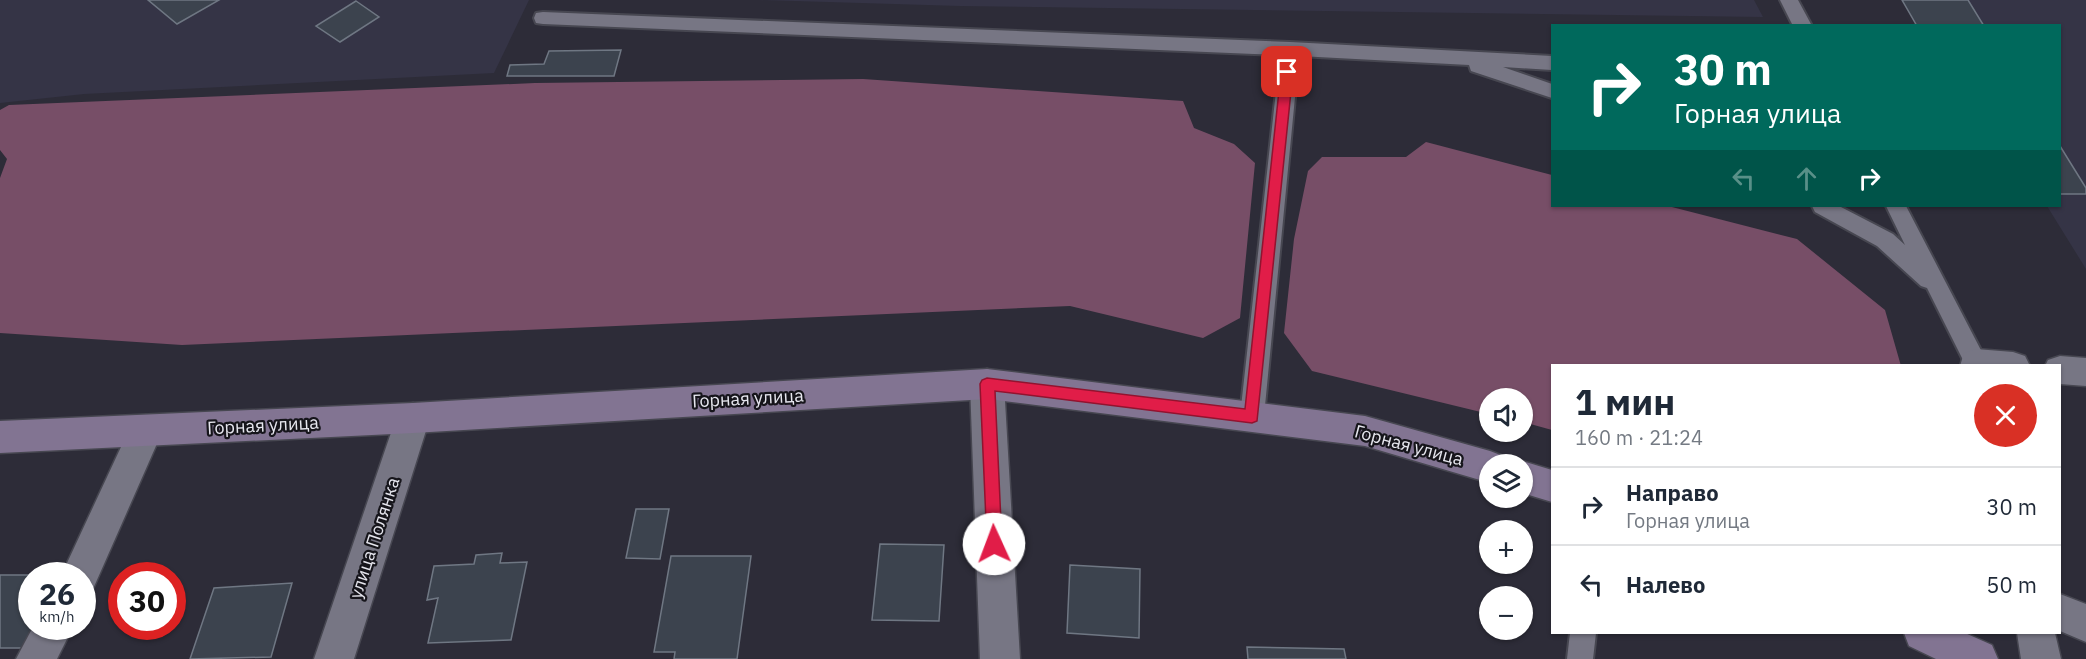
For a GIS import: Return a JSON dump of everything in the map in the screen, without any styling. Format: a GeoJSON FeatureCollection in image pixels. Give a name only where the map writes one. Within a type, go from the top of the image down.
{"type":"FeatureCollection","features":[{"type":"Feature","properties":{"kind":"street"},"geometry":{"type":"LineString","coordinates":[[2061,370],[2086,372]]}},
{"type":"Feature","properties":{"kind":"street","name":"Горная улица"},"geometry":{"type":"LineString","coordinates":[[0,437],[413,418],[987,384],[1365,431],[1479,464]]}},
{"type":"Feature","properties":{"kind":"street"},"geometry":{"type":"LineString","coordinates":[[987,384],[1000,659]]}},
{"type":"Feature","properties":{"kind":"street","name":"улица Полянка"},"geometry":{"type":"LineString","coordinates":[[334,659],[413,418]]}},
{"type":"Feature","properties":{"kind":"street"},"geometry":{"type":"LineString","coordinates":[[86,562],[146,430]]}},
{"type":"Feature","properties":{"kind":"street"},"geometry":{"type":"LineString","coordinates":[[1533,480],[1551,486]]}},
{"type":"Feature","properties":{"kind":"street"},"geometry":{"type":"LineString","coordinates":[[2061,613],[2086,623]]}},
{"type":"Feature","properties":{"kind":"street"},"geometry":{"type":"LineString","coordinates":[[1925,634],[1978,659]]}},
{"type":"Feature","properties":{"kind":"street"},"geometry":{"type":"LineString","coordinates":[[2036,634],[2040,659]]}},
{"type":"Feature","properties":{"kind":"street"},"geometry":{"type":"LineString","coordinates":[[36,659],[47,640]]}},
{"type":"Feature","properties":{"kind":"lane"},"geometry":{"type":"LineString","coordinates":[[1789,0],[1802,24]]}},
{"type":"Feature","properties":{"kind":"lane"},"geometry":{"type":"LineString","coordinates":[[543,18],[1290,49],[1551,63]]}},
{"type":"Feature","properties":{"kind":"lane"},"geometry":{"type":"LineString","coordinates":[[1252,416],[1290,49]]}},
{"type":"Feature","properties":{"kind":"lane"},"geometry":{"type":"LineString","coordinates":[[1451,57],[1551,91]]}},
{"type":"Feature","properties":{"kind":"lane"},"geometry":{"type":"LineString","coordinates":[[1824,207],[1885,240],[1938,289]]}},
{"type":"Feature","properties":{"kind":"lane"},"geometry":{"type":"LineString","coordinates":[[1897,207],[1976,364]]}},
{"type":"Feature","properties":{"kind":"lane"},"geometry":{"type":"LineString","coordinates":[[1580,659],[1583,634]]}},
{"type":"Feature","properties":{"kind":"shaded area"},"geometry":{"type":"Polygon","coordinates":[[[0,0],[529,0],[494,73],[84,94],[0,103],[0,0]]]}},
{"type":"Feature","properties":{"kind":"shaded area"},"geometry":{"type":"Polygon","coordinates":[[[758,0],[1754,0],[1763,17],[960,6],[758,0]]]}},
{"type":"Feature","properties":{"kind":"shaded area"},"geometry":{"type":"Polygon","coordinates":[[[1902,0],[2086,0],[2086,269],[2048,207],[2061,207],[2061,24],[1916,24],[1902,0]]]}},
{"type":"Feature","properties":{"kind":"shaded area"},"geometry":{"type":"Polygon","coordinates":[[[863,79],[1183,101],[1194,128],[1234,144],[1255,163],[1240,318],[1203,338],[1070,306],[182,345],[0,333],[0,178],[7,159],[0,150],[0,110],[9,105],[535,83],[863,79]]]}},
{"type":"Feature","properties":{"kind":"shaded area"},"geometry":{"type":"Polygon","coordinates":[[[1426,142],[1551,175],[1551,207],[1672,207],[1797,239],[1885,310],[1900,364],[1551,364],[1551,430],[1533,425],[1533,388],[1479,388],[1479,412],[1312,371],[1284,333],[1294,239],[1308,171],[1322,157],[1406,157],[1426,142]]]}},
{"type":"Feature","properties":{"kind":"building"},"geometry":{"type":"Polygon","coordinates":[[[148,0],[219,0],[177,24],[148,0]]]}},
{"type":"Feature","properties":{"kind":"building"},"geometry":{"type":"Polygon","coordinates":[[[1902,0],[1968,0],[1983,24],[1916,24],[1902,0]]]}},
{"type":"Feature","properties":{"kind":"building"},"geometry":{"type":"Polygon","coordinates":[[[356,1],[379,17],[340,42],[316,26],[356,1]]]}},
{"type":"Feature","properties":{"kind":"building"},"geometry":{"type":"Polygon","coordinates":[[[621,50],[614,76],[507,76],[510,65],[544,64],[549,51],[621,50]]]}},
{"type":"Feature","properties":{"kind":"building"},"geometry":{"type":"Polygon","coordinates":[[[2061,148],[2086,188],[2086,194],[2061,194],[2061,148]]]}},
{"type":"Feature","properties":{"kind":"building"},"geometry":{"type":"Polygon","coordinates":[[[636,509],[669,509],[660,559],[626,558],[636,509]]]}},
{"type":"Feature","properties":{"kind":"building"},"geometry":{"type":"Polygon","coordinates":[[[880,544],[944,545],[939,621],[872,620],[880,544]]]}},
{"type":"Feature","properties":{"kind":"building"},"geometry":{"type":"Polygon","coordinates":[[[502,553],[500,563],[527,562],[511,640],[428,643],[438,598],[427,600],[434,566],[474,564],[476,555],[502,553]]]}},
{"type":"Feature","properties":{"kind":"building"},"geometry":{"type":"Polygon","coordinates":[[[671,556],[751,556],[737,659],[674,659],[675,652],[654,652],[671,556]]]}},
{"type":"Feature","properties":{"kind":"building"},"geometry":{"type":"Polygon","coordinates":[[[1070,565],[1140,569],[1139,638],[1067,633],[1070,565]]]}},
{"type":"Feature","properties":{"kind":"building"},"geometry":{"type":"Polygon","coordinates":[[[0,575],[18,575],[18,640],[32,640],[28,648],[0,648],[0,575]]]}},
{"type":"Feature","properties":{"kind":"building"},"geometry":{"type":"Polygon","coordinates":[[[292,583],[271,657],[190,659],[214,588],[292,583]]]}},
{"type":"Feature","properties":{"kind":"building"},"geometry":{"type":"Polygon","coordinates":[[[1247,647],[1344,649],[1346,659],[1248,659],[1247,647]]]}},
{"type":"Feature","properties":{"kind":"route"},"geometry":{"type":"LineString","coordinates":[[994,544],[987,384],[1252,416],[1287,72]]}}]}
